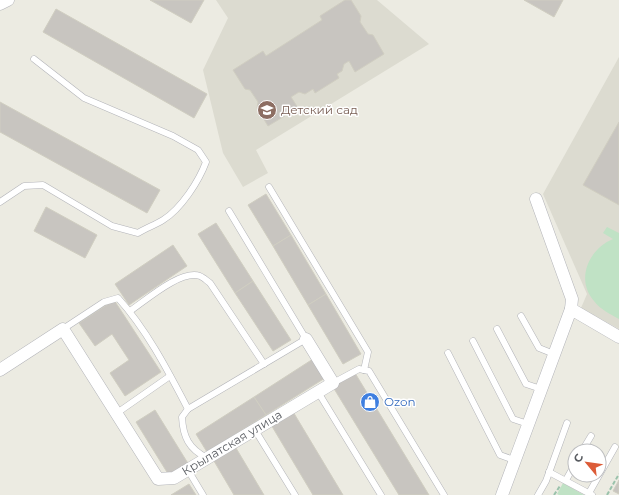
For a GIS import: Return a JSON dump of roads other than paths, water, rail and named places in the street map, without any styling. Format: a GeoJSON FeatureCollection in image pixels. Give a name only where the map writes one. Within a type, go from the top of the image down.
{"type":"FeatureCollection","features":[{"type":"Feature","properties":{"kind":"street"},"geometry":{"type":"LineString","coordinates":[[0,4],[8,0]]}},
{"type":"Feature","properties":{"kind":"street"},"geometry":{"type":"LineString","coordinates":[[502,495],[571,309],[572,299],[536,199]]}},
{"type":"Feature","properties":{"kind":"street"},"geometry":{"type":"LineString","coordinates":[[571,309],[619,337]]}},
{"type":"Feature","properties":{"kind":"street"},"geometry":{"type":"LineString","coordinates":[[0,370],[63,329]]}},
{"type":"Feature","properties":{"kind":"street","name":"Крылатская улица"},"geometry":{"type":"LineString","coordinates":[[63,329],[158,478],[174,478],[333,383]]}},
{"type":"Feature","properties":{"kind":"street"},"geometry":{"type":"LineString","coordinates":[[306,339],[333,383]]}},
{"type":"Feature","properties":{"kind":"lane"},"geometry":{"type":"LineString","coordinates":[[0,202],[24,186],[44,185],[112,226],[138,233],[165,219],[182,202],[201,176],[206,162],[198,150],[173,136],[84,98],[34,59]]}},
{"type":"Feature","properties":{"kind":"lane"},"geometry":{"type":"LineString","coordinates":[[269,188],[368,352],[364,370]]}},
{"type":"Feature","properties":{"kind":"lane"},"geometry":{"type":"LineString","coordinates":[[207,458],[194,452],[185,434],[182,417],[188,409],[306,339],[228,211]]}},
{"type":"Feature","properties":{"kind":"lane"},"geometry":{"type":"LineString","coordinates":[[130,311],[178,279],[189,275],[200,276],[210,283],[264,364]]}},
{"type":"Feature","properties":{"kind":"lane"},"geometry":{"type":"LineString","coordinates":[[63,329],[110,299],[118,298],[130,311],[170,376],[188,409]]}},
{"type":"Feature","properties":{"kind":"lane"},"geometry":{"type":"LineString","coordinates":[[521,316],[539,348],[554,354]]}},
{"type":"Feature","properties":{"kind":"lane"},"geometry":{"type":"LineString","coordinates":[[497,329],[526,384],[541,389]]}},
{"type":"Feature","properties":{"kind":"lane"},"geometry":{"type":"LineString","coordinates":[[473,341],[513,418],[528,424]]}},
{"type":"Feature","properties":{"kind":"lane"},"geometry":{"type":"LineString","coordinates":[[448,354],[500,455],[514,460]]}},
{"type":"Feature","properties":{"kind":"lane"},"geometry":{"type":"LineString","coordinates":[[333,383],[359,369],[369,371],[444,495]]}},
{"type":"Feature","properties":{"kind":"lane"},"geometry":{"type":"LineString","coordinates":[[116,413],[170,376]]}},
{"type":"Feature","properties":{"kind":"lane"},"geometry":{"type":"LineString","coordinates":[[318,392],[381,495]]}},
{"type":"Feature","properties":{"kind":"lane"},"geometry":{"type":"LineString","coordinates":[[538,495],[550,472],[567,423]]}},
{"type":"Feature","properties":{"kind":"lane"},"geometry":{"type":"LineString","coordinates":[[255,430],[295,495]]}},
{"type":"Feature","properties":{"kind":"lane"},"geometry":{"type":"LineString","coordinates":[[587,443],[591,436]]}},
{"type":"Feature","properties":{"kind":"lane"},"geometry":{"type":"LineString","coordinates":[[550,472],[590,494],[615,448]]}},
{"type":"Feature","properties":{"kind":"lane"},"geometry":{"type":"LineString","coordinates":[[188,470],[203,495]]}},
{"type":"Feature","properties":{"kind":"place","name":"Детский сад"},"geometry":{"type":"Point","coordinates":[267,110]}},
{"type":"Feature","properties":{"kind":"place","name":"Ozon"},"geometry":{"type":"Point","coordinates":[370,402]}}]}
